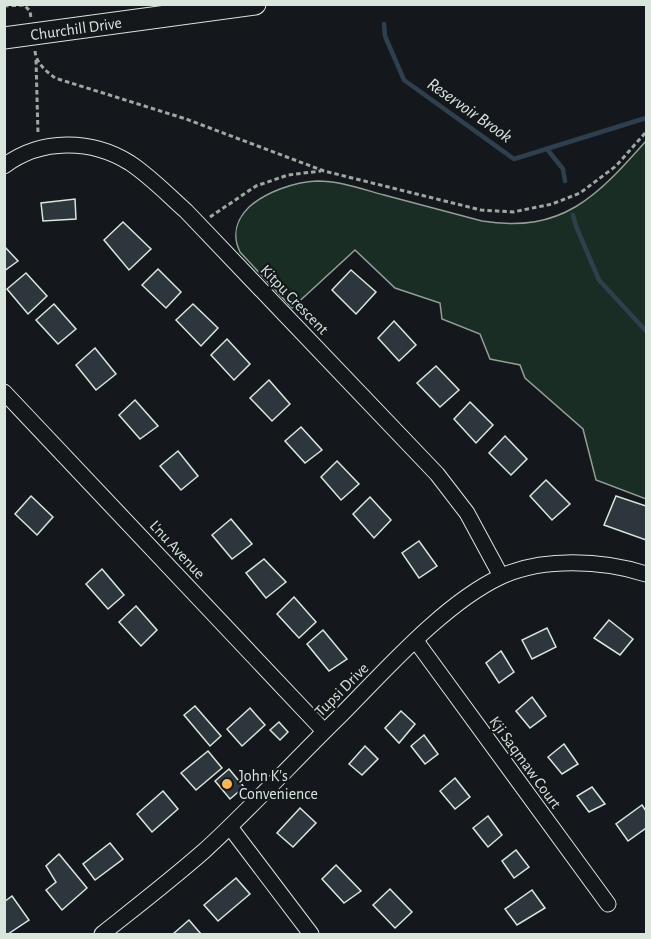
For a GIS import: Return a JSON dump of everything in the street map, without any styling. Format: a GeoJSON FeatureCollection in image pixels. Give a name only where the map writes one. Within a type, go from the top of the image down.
{"type":"FeatureCollection","features":[{"type":"Feature","properties":{"kind":"main road","name":"Churchill Drive"},"geometry":{"type":"LineString","coordinates":[[4,38],[255,4]]}},
{"type":"Feature","properties":{"kind":"street","name":"Kitpu Crescent"},"geometry":{"type":"LineString","coordinates":[[4,166],[23,154],[53,144],[79,146],[105,152],[143,172],[199,225],[437,474],[467,513],[501,576]]}},
{"type":"Feature","properties":{"kind":"street","name":"L'nu Avenue"},"geometry":{"type":"LineString","coordinates":[[4,393],[324,731]]}},
{"type":"Feature","properties":{"kind":"street","name":"Tupsi Drive"},"geometry":{"type":"LineString","coordinates":[[102,934],[164,885],[230,827],[416,641],[463,600],[501,576],[530,568],[574,563],[614,566],[646,574]]}},
{"type":"Feature","properties":{"kind":"street","name":"Kji Saqmaw Court"},"geometry":{"type":"LineString","coordinates":[[416,641],[608,904]]}},
{"type":"Feature","properties":{"kind":"street"},"geometry":{"type":"LineString","coordinates":[[230,827],[311,934]]}},
{"type":"Feature","properties":{"kind":"path"},"geometry":{"type":"LineString","coordinates":[[4,6],[24,5],[30,11],[36,58],[38,148]]}},
{"type":"Feature","properties":{"kind":"path"},"geometry":{"type":"LineString","coordinates":[[36,58],[55,78],[186,119],[324,171],[481,210],[513,212],[552,204],[580,194],[616,166],[646,132]]}},
{"type":"Feature","properties":{"kind":"path"},"geometry":{"type":"LineString","coordinates":[[199,225],[256,186],[288,175],[324,171]]}},
{"type":"Feature","properties":{"kind":"green space"},"geometry":{"type":"Polygon","coordinates":[[[646,141],[646,499],[596,480],[583,429],[525,378],[520,365],[490,359],[480,334],[442,319],[440,303],[395,288],[355,250],[292,308],[240,252],[236,240],[236,228],[249,207],[281,189],[299,183],[317,181],[351,186],[482,221],[510,224],[535,222],[557,216],[576,207],[594,194],[646,141]]]}},
{"type":"Feature","properties":{"kind":"building"},"geometry":{"type":"Polygon","coordinates":[[[75,199],[76,219],[43,221],[41,203],[75,199]]]}},
{"type":"Feature","properties":{"kind":"building"},"geometry":{"type":"Polygon","coordinates":[[[123,222],[151,249],[129,270],[104,240],[123,222]]]}},
{"type":"Feature","properties":{"kind":"building"},"geometry":{"type":"Polygon","coordinates":[[[4,246],[18,261],[4,271],[4,246]]]}},
{"type":"Feature","properties":{"kind":"building"},"geometry":{"type":"Polygon","coordinates":[[[158,269],[181,292],[166,308],[142,285],[158,269]]]}},
{"type":"Feature","properties":{"kind":"building"},"geometry":{"type":"Polygon","coordinates":[[[351,270],[376,292],[356,314],[332,290],[351,270]]]}},
{"type":"Feature","properties":{"kind":"building"},"geometry":{"type":"Polygon","coordinates":[[[26,273],[47,296],[28,314],[7,289],[26,273]]]}},
{"type":"Feature","properties":{"kind":"building"},"geometry":{"type":"Polygon","coordinates":[[[54,304],[76,329],[58,344],[36,320],[54,304]]]}},
{"type":"Feature","properties":{"kind":"building"},"geometry":{"type":"Polygon","coordinates":[[[193,304],[218,328],[201,346],[176,320],[193,304]]]}},
{"type":"Feature","properties":{"kind":"building"},"geometry":{"type":"Polygon","coordinates":[[[394,321],[416,345],[399,361],[378,338],[394,321]]]}},
{"type":"Feature","properties":{"kind":"building"},"geometry":{"type":"Polygon","coordinates":[[[227,339],[250,364],[234,380],[211,355],[227,339]]]}},
{"type":"Feature","properties":{"kind":"building"},"geometry":{"type":"Polygon","coordinates":[[[95,348],[116,374],[96,390],[76,365],[95,348]]]}},
{"type":"Feature","properties":{"kind":"building"},"geometry":{"type":"Polygon","coordinates":[[[436,366],[459,390],[440,407],[417,383],[436,366]]]}},
{"type":"Feature","properties":{"kind":"building"},"geometry":{"type":"Polygon","coordinates":[[[269,380],[290,404],[272,421],[250,398],[269,380]]]}},
{"type":"Feature","properties":{"kind":"building"},"geometry":{"type":"Polygon","coordinates":[[[135,400],[158,426],[140,439],[119,415],[135,400]]]}},
{"type":"Feature","properties":{"kind":"building"},"geometry":{"type":"Polygon","coordinates":[[[470,402],[493,425],[476,443],[454,419],[470,402]]]}},
{"type":"Feature","properties":{"kind":"building"},"geometry":{"type":"Polygon","coordinates":[[[301,427],[322,450],[305,463],[285,441],[301,427]]]}},
{"type":"Feature","properties":{"kind":"building"},"geometry":{"type":"Polygon","coordinates":[[[505,436],[527,459],[511,475],[489,453],[505,436]]]}},
{"type":"Feature","properties":{"kind":"building"},"geometry":{"type":"Polygon","coordinates":[[[178,451],[198,476],[181,490],[160,466],[178,451]]]}},
{"type":"Feature","properties":{"kind":"building"},"geometry":{"type":"Polygon","coordinates":[[[337,461],[359,484],[341,500],[321,477],[337,461]]]}},
{"type":"Feature","properties":{"kind":"building"},"geometry":{"type":"Polygon","coordinates":[[[546,480],[570,504],[552,520],[530,496],[546,480]]]}},
{"type":"Feature","properties":{"kind":"building"},"geometry":{"type":"Polygon","coordinates":[[[31,496],[53,517],[37,535],[15,514],[31,496]]]}},
{"type":"Feature","properties":{"kind":"building"},"geometry":{"type":"Polygon","coordinates":[[[616,496],[646,506],[646,540],[604,525],[616,496]]]}},
{"type":"Feature","properties":{"kind":"building"},"geometry":{"type":"Polygon","coordinates":[[[370,497],[391,520],[374,538],[353,514],[370,497]]]}},
{"type":"Feature","properties":{"kind":"building"},"geometry":{"type":"Polygon","coordinates":[[[231,519],[252,544],[232,559],[212,535],[231,519]]]}},
{"type":"Feature","properties":{"kind":"building"},"geometry":{"type":"Polygon","coordinates":[[[419,541],[437,566],[419,578],[402,553],[419,541]]]}},
{"type":"Feature","properties":{"kind":"building"},"geometry":{"type":"Polygon","coordinates":[[[264,559],[286,582],[266,598],[246,573],[264,559]]]}},
{"type":"Feature","properties":{"kind":"building"},"geometry":{"type":"Polygon","coordinates":[[[102,569],[124,595],[108,609],[86,584],[102,569]]]}},
{"type":"Feature","properties":{"kind":"building"},"geometry":{"type":"Polygon","coordinates":[[[294,597],[316,622],[299,638],[277,614],[294,597]]]}},
{"type":"Feature","properties":{"kind":"building"},"geometry":{"type":"Polygon","coordinates":[[[136,606],[157,630],[141,646],[119,622],[136,606]]]}},
{"type":"Feature","properties":{"kind":"building"},"geometry":{"type":"Polygon","coordinates":[[[609,620],[633,639],[620,655],[594,638],[609,620]]]}},
{"type":"Feature","properties":{"kind":"building"},"geometry":{"type":"Polygon","coordinates":[[[547,628],[556,647],[532,659],[522,640],[547,628]]]}},
{"type":"Feature","properties":{"kind":"building"},"geometry":{"type":"Polygon","coordinates":[[[323,630],[347,659],[329,671],[307,644],[323,630]]]}},
{"type":"Feature","properties":{"kind":"building"},"geometry":{"type":"Polygon","coordinates":[[[501,651],[514,672],[499,683],[486,663],[501,651]]]}},
{"type":"Feature","properties":{"kind":"building"},"geometry":{"type":"Polygon","coordinates":[[[532,697],[546,716],[530,728],[516,711],[532,697]]]}},
{"type":"Feature","properties":{"kind":"building"},"geometry":{"type":"Polygon","coordinates":[[[195,706],[221,736],[210,746],[184,715],[195,706]]]}},
{"type":"Feature","properties":{"kind":"building"},"geometry":{"type":"Polygon","coordinates":[[[250,708],[265,725],[242,746],[227,729],[250,708]]]}},
{"type":"Feature","properties":{"kind":"building"},"geometry":{"type":"Polygon","coordinates":[[[401,711],[415,724],[399,743],[385,728],[401,711]]]}},
{"type":"Feature","properties":{"kind":"building"},"geometry":{"type":"Polygon","coordinates":[[[279,722],[288,732],[280,740],[270,730],[279,722]]]}},
{"type":"Feature","properties":{"kind":"building"},"geometry":{"type":"Polygon","coordinates":[[[424,735],[438,754],[425,764],[411,746],[424,735]]]}},
{"type":"Feature","properties":{"kind":"building"},"geometry":{"type":"Polygon","coordinates":[[[564,744],[578,764],[562,774],[548,757],[564,744]]]}},
{"type":"Feature","properties":{"kind":"building"},"geometry":{"type":"Polygon","coordinates":[[[365,746],[378,759],[362,775],[349,764],[365,746]]]}},
{"type":"Feature","properties":{"kind":"building"},"geometry":{"type":"Polygon","coordinates":[[[208,751],[222,768],[196,790],[181,773],[208,751]]]}},
{"type":"Feature","properties":{"kind":"building"},"geometry":{"type":"Polygon","coordinates":[[[229,769],[244,787],[230,799],[215,781],[229,769]]]}},
{"type":"Feature","properties":{"kind":"building"},"geometry":{"type":"Polygon","coordinates":[[[455,778],[470,797],[455,809],[440,791],[455,778]]]}},
{"type":"Feature","properties":{"kind":"building"},"geometry":{"type":"Polygon","coordinates":[[[592,787],[605,804],[589,812],[577,796],[592,787]]]}},
{"type":"Feature","properties":{"kind":"building"},"geometry":{"type":"Polygon","coordinates":[[[163,791],[178,809],[152,832],[137,814],[163,791]]]}},
{"type":"Feature","properties":{"kind":"building"},"geometry":{"type":"Polygon","coordinates":[[[642,805],[646,811],[646,828],[628,841],[616,824],[642,805]]]}},
{"type":"Feature","properties":{"kind":"building"},"geometry":{"type":"Polygon","coordinates":[[[300,808],[316,823],[293,847],[277,833],[300,808]]]}},
{"type":"Feature","properties":{"kind":"building"},"geometry":{"type":"Polygon","coordinates":[[[488,816],[502,835],[488,847],[473,828],[488,816]]]}},
{"type":"Feature","properties":{"kind":"building"},"geometry":{"type":"Polygon","coordinates":[[[110,843],[123,859],[95,880],[83,864],[110,843]]]}},
{"type":"Feature","properties":{"kind":"building"},"geometry":{"type":"Polygon","coordinates":[[[516,850],[529,867],[514,878],[502,861],[516,850]]]}},
{"type":"Feature","properties":{"kind":"building"},"geometry":{"type":"Polygon","coordinates":[[[59,854],[87,888],[62,910],[46,890],[56,882],[46,866],[59,854]]]}},
{"type":"Feature","properties":{"kind":"building"},"geometry":{"type":"Polygon","coordinates":[[[336,865],[361,891],[344,903],[322,879],[336,865]]]}},
{"type":"Feature","properties":{"kind":"building"},"geometry":{"type":"Polygon","coordinates":[[[236,878],[250,894],[218,921],[204,905],[236,878]]]}},
{"type":"Feature","properties":{"kind":"building"},"geometry":{"type":"Polygon","coordinates":[[[390,889],[412,912],[395,928],[373,905],[390,889]]]}},
{"type":"Feature","properties":{"kind":"building"},"geometry":{"type":"Polygon","coordinates":[[[532,890],[545,908],[517,925],[505,909],[532,890]]]}},
{"type":"Feature","properties":{"kind":"building"},"geometry":{"type":"Polygon","coordinates":[[[12,896],[29,920],[8,934],[4,934],[4,902],[12,896]]]}},
{"type":"Feature","properties":{"kind":"building"},"geometry":{"type":"Polygon","coordinates":[[[189,920],[201,934],[173,934],[189,920]]]}},
{"type":"Feature","properties":{"kind":"waterway","name":"Reservoir Brook"},"geometry":{"type":"LineString","coordinates":[[384,24],[385,36],[404,80],[514,159],[646,118]]}},
{"type":"Feature","properties":{"kind":"waterway"},"geometry":{"type":"LineString","coordinates":[[547,149],[563,169],[565,181]]}},
{"type":"Feature","properties":{"kind":"waterway"},"geometry":{"type":"LineString","coordinates":[[573,215],[599,280],[646,331]]}},
{"type":"Feature","properties":{"kind":"place","name":"John K's Convenience"},"geometry":{"type":"Point","coordinates":[227,784]}}]}
